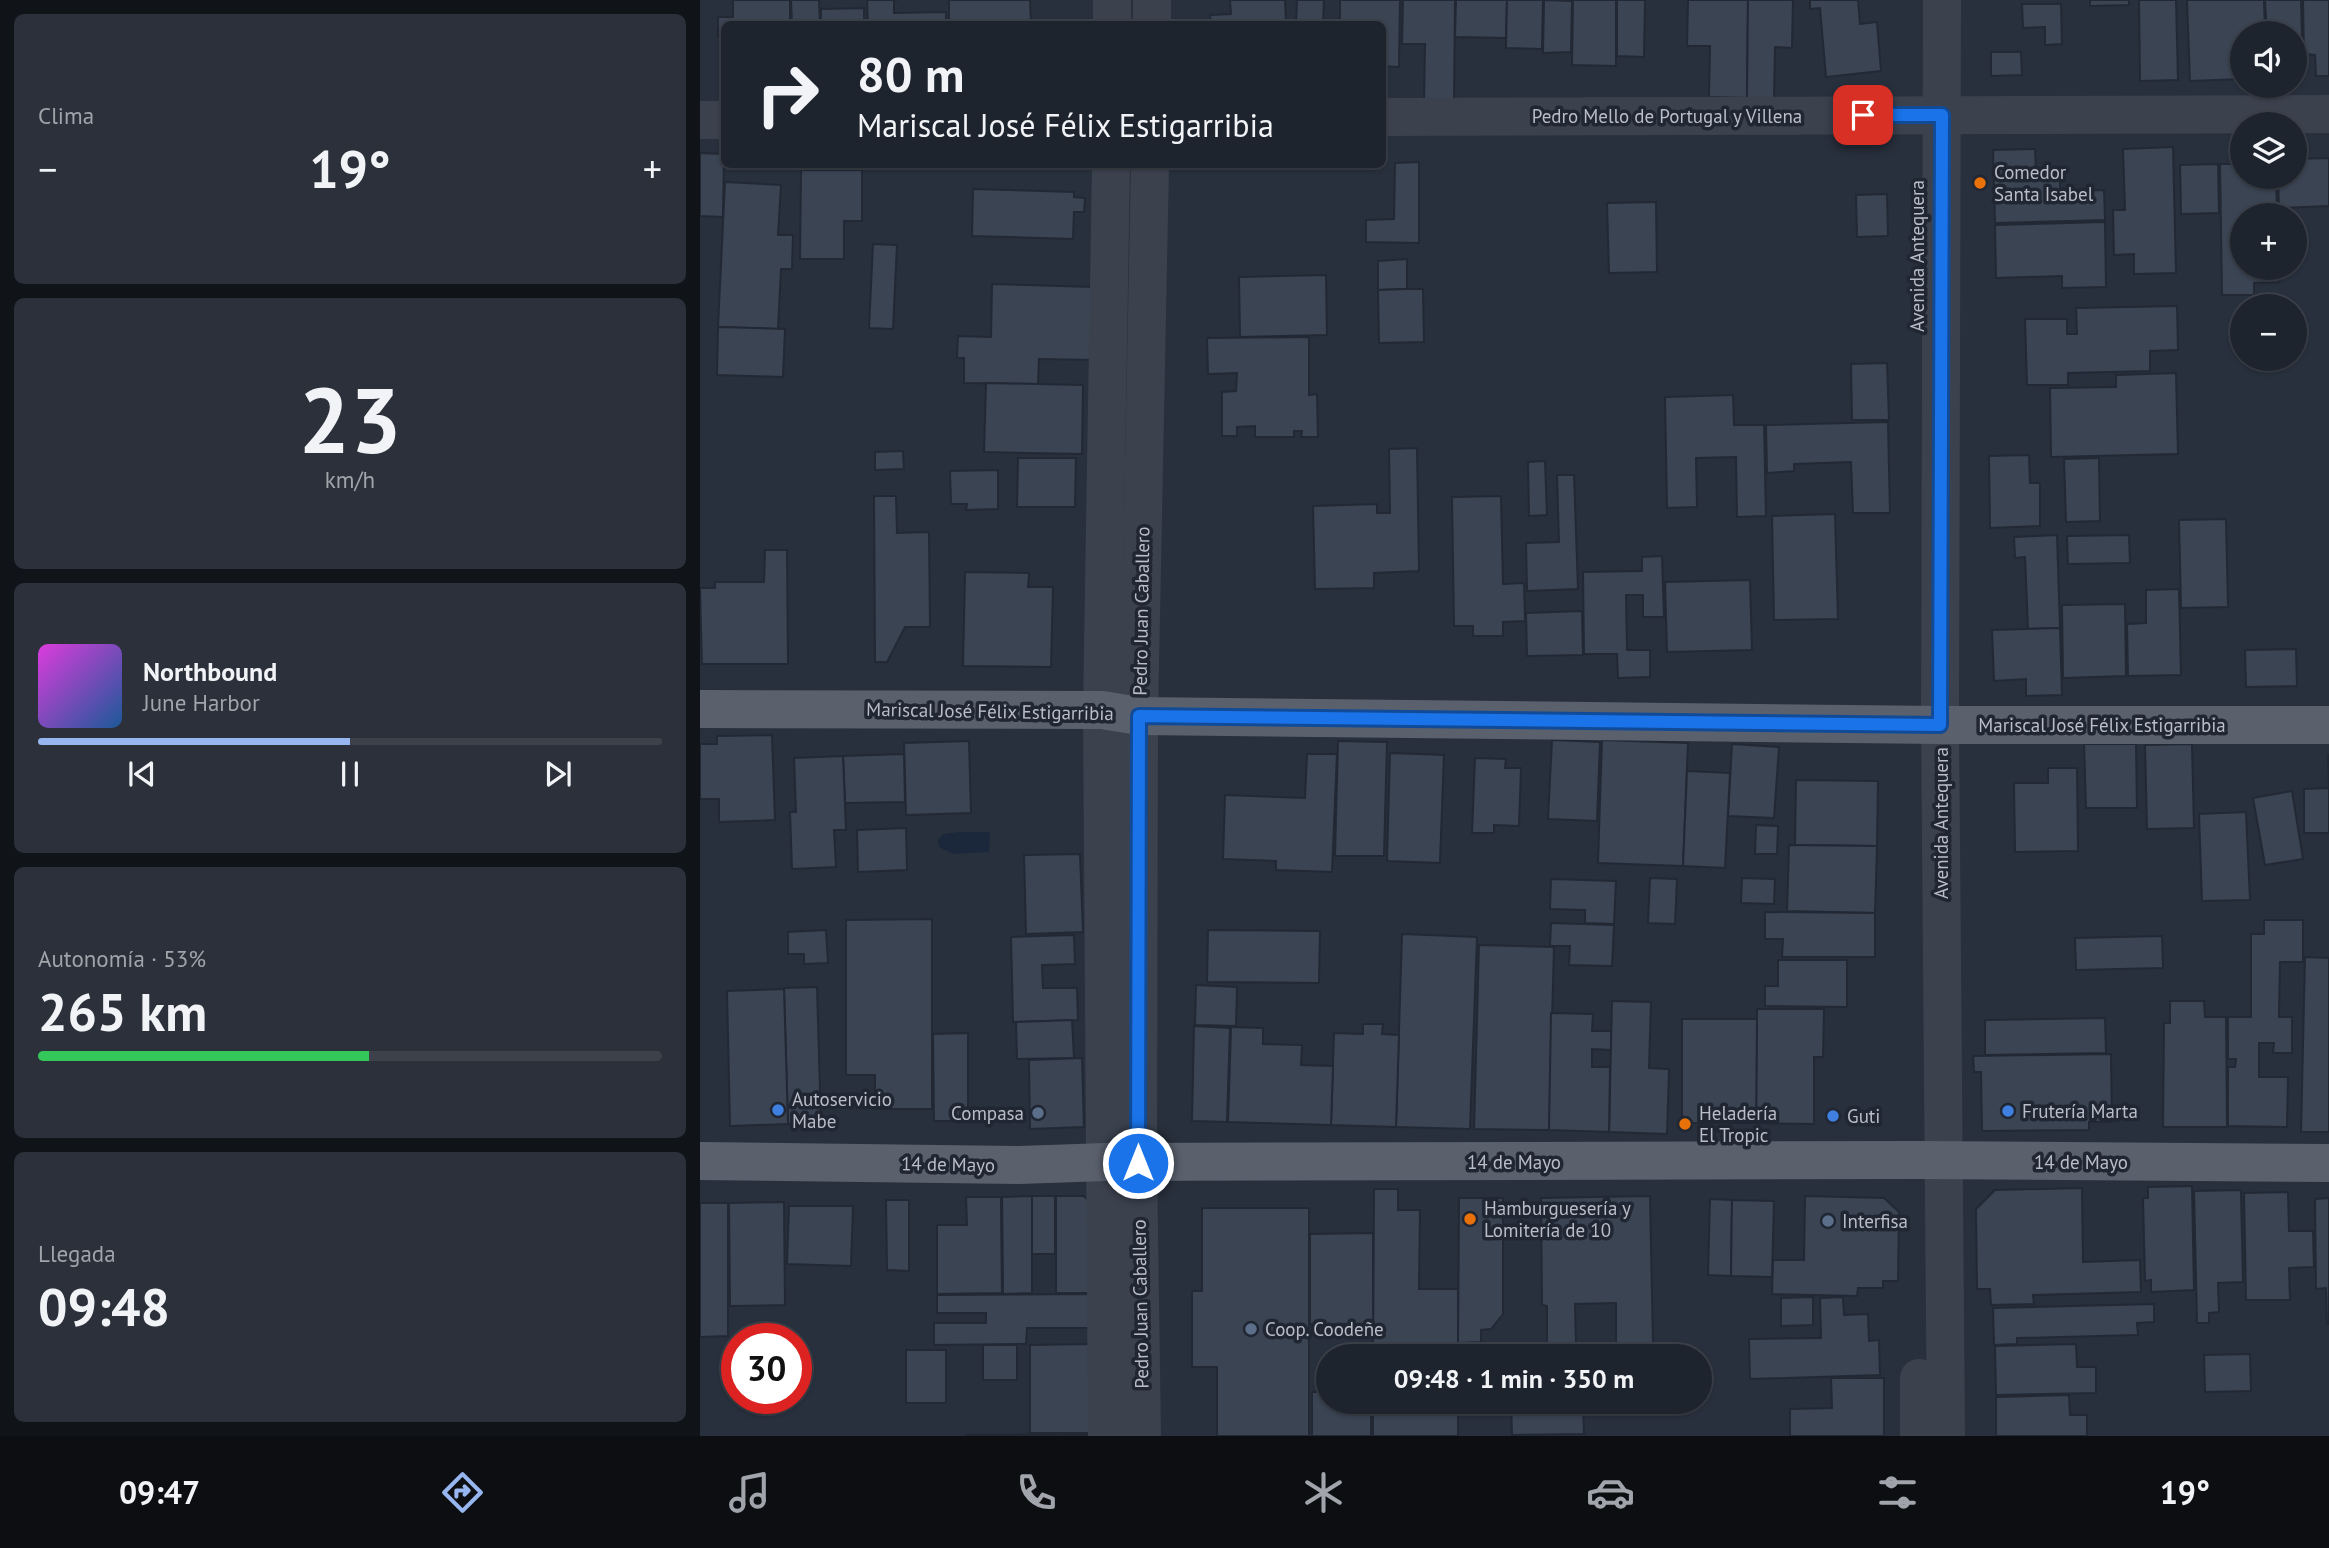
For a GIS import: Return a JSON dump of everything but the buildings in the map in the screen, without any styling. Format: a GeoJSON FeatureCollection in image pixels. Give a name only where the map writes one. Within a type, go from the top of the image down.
{"type":"FeatureCollection","features":[{"type":"Feature","properties":{"kind":"main road","name":"Mariscal José Félix Estigarribia"},"geometry":{"type":"LineString","coordinates":[[700,709],[1929,724],[2329,725]]}},
{"type":"Feature","properties":{"kind":"main road","name":"14 de Mayo"},"geometry":{"type":"LineString","coordinates":[[700,1161],[1019,1165],[1122,1162],[2329,1163]]}},
{"type":"Feature","properties":{"kind":"street"},"geometry":{"type":"LineString","coordinates":[[1112,0],[1112,21]]}},
{"type":"Feature","properties":{"kind":"street"},"geometry":{"type":"LineString","coordinates":[[1152,0],[1152,21]]}},
{"type":"Feature","properties":{"kind":"street","name":"Avenida Antequera"},"geometry":{"type":"LineString","coordinates":[[1919,0],[1930,115],[1931,1161],[1919,1436]]}},
{"type":"Feature","properties":{"kind":"street","name":"Avenida Antequera"},"geometry":{"type":"LineString","coordinates":[[1930,115],[1942,0]]}},
{"type":"Feature","properties":{"kind":"street","name":"Pedro Mello de Portugal y Villena"},"geometry":{"type":"LineString","coordinates":[[1386,117],[2329,114]]}},
{"type":"Feature","properties":{"kind":"street"},"geometry":{"type":"LineString","coordinates":[[700,120],[721,120]]}},
{"type":"Feature","properties":{"kind":"street","name":"Pedro Juan Caballero"},"geometry":{"type":"LineString","coordinates":[[1107,1436],[1122,1162],[1120,713],[1111,168]]}},
{"type":"Feature","properties":{"kind":"street","name":"Pedro Juan Caballero"},"geometry":{"type":"LineString","coordinates":[[1120,713],[1150,168]]}},
{"type":"Feature","properties":{"kind":"street","name":"Avenida Antequera"},"geometry":{"type":"LineString","coordinates":[[1931,1161],[1946,1436]]}},
{"type":"Feature","properties":{"kind":"street","name":"Pedro Juan Caballero"},"geometry":{"type":"LineString","coordinates":[[1122,1162],[1142,1436]]}},
{"type":"Feature","properties":{"kind":"water"},"geometry":{"type":"Polygon","coordinates":[[[990,832],[989,852],[953,854],[939,847],[938,840],[944,834],[990,832]]]}},
{"type":"Feature","properties":{"kind":"place","name":"Comedor Santa Isabel"},"geometry":{"type":"Point","coordinates":[1980,183]}},
{"type":"Feature","properties":{"kind":"place","name":"Autoservicio Mabe"},"geometry":{"type":"Point","coordinates":[778,1110]}},
{"type":"Feature","properties":{"kind":"place","name":"Frutería Marta"},"geometry":{"type":"Point","coordinates":[2008,1111]}},
{"type":"Feature","properties":{"kind":"place","name":"Compasa"},"geometry":{"type":"Point","coordinates":[1038,1113]}},
{"type":"Feature","properties":{"kind":"place","name":"Guti"},"geometry":{"type":"Point","coordinates":[1833,1116]}},
{"type":"Feature","properties":{"kind":"place","name":"Heladería El Tropic"},"geometry":{"type":"Point","coordinates":[1685,1124]}},
{"type":"Feature","properties":{"kind":"place","name":"Hamburguesería y Lomitería de 10"},"geometry":{"type":"Point","coordinates":[1470,1219]}},
{"type":"Feature","properties":{"kind":"place","name":"Interfisa"},"geometry":{"type":"Point","coordinates":[1828,1221]}},
{"type":"Feature","properties":{"kind":"place","name":"Coop. Coodeñe"},"geometry":{"type":"Point","coordinates":[1251,1329]}},
{"type":"Feature","properties":{"kind":"route"},"geometry":{"type":"LineString","coordinates":[[1138,1163],[1139,716],[1940,725],[1942,115],[1863,115]]}}]}
